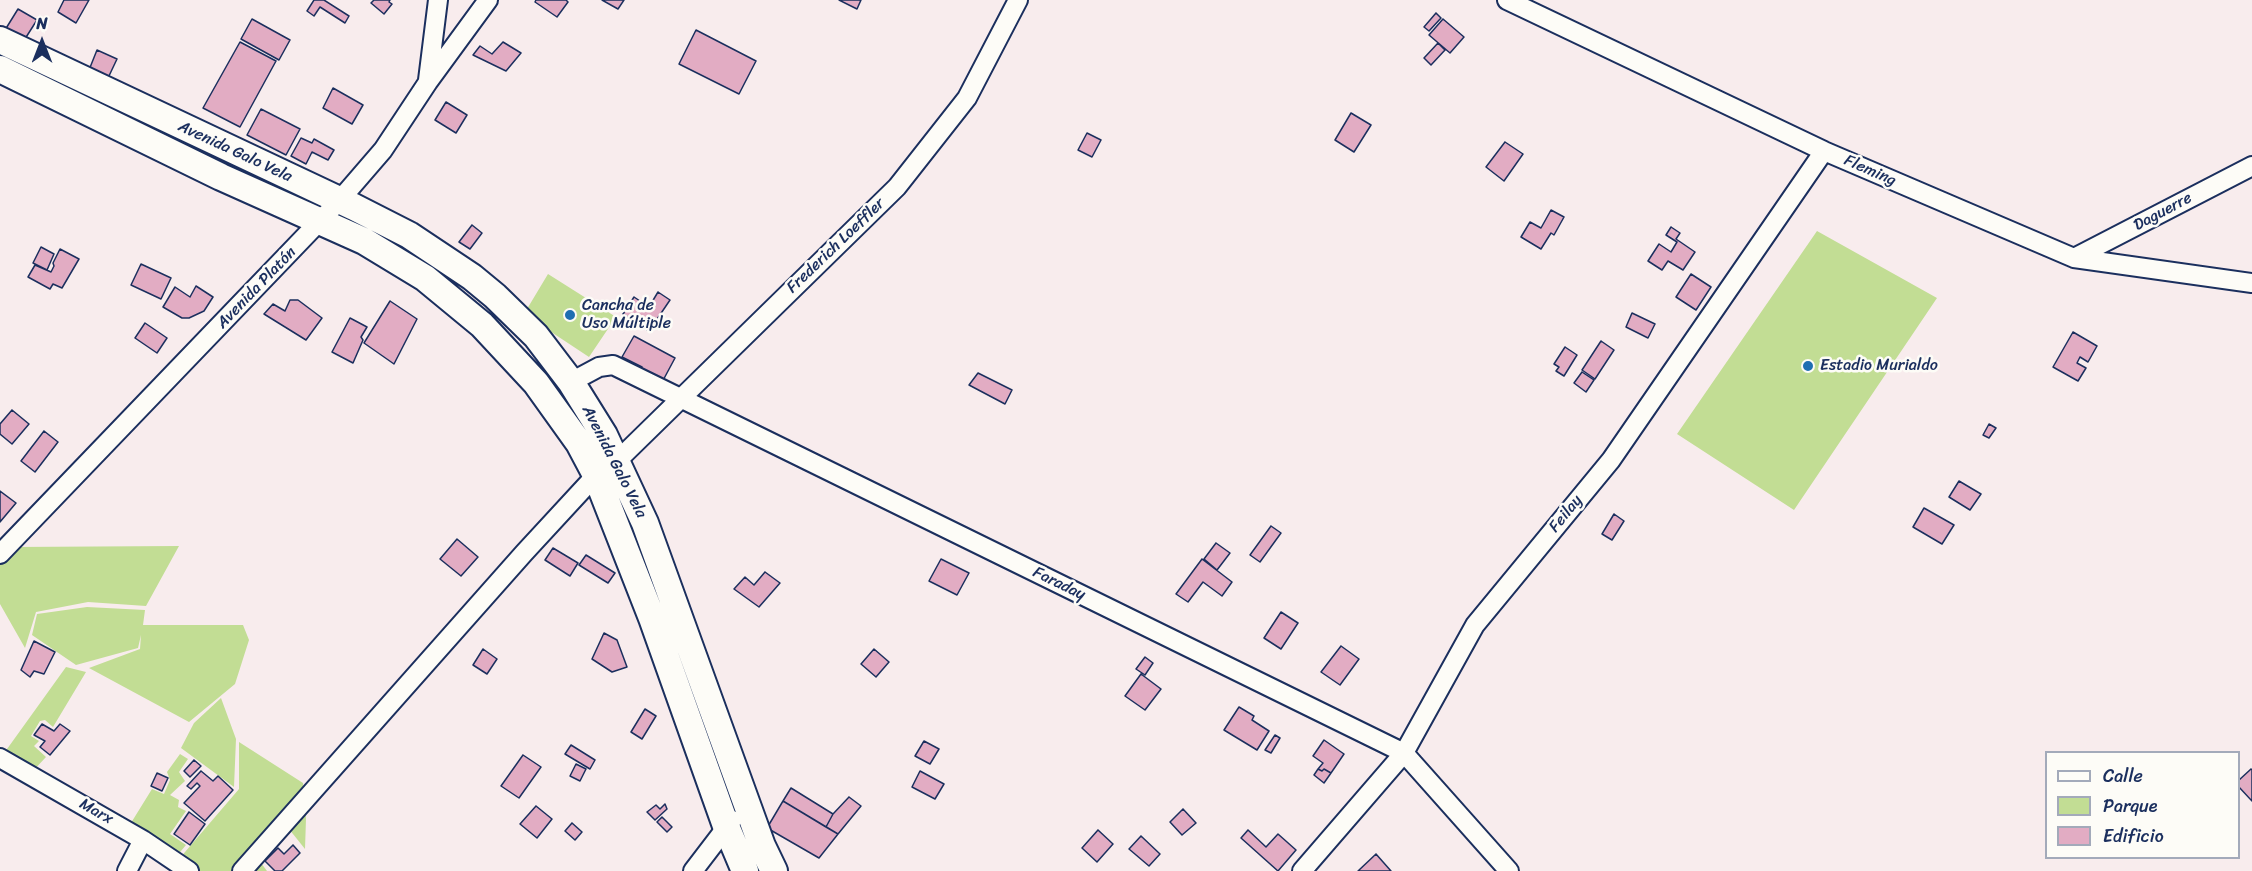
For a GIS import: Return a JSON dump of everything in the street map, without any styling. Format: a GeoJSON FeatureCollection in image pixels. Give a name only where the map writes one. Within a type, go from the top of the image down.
{"type":"FeatureCollection","features":[{"type":"Feature","properties":{"kind":"main road","name":"Avenida Galo Vela"},"geometry":{"type":"LineString","coordinates":[[0,40],[409,235],[472,277],[536,336],[571,382],[604,435],[606,469],[660,640],[726,826],[745,871]]}},
{"type":"Feature","properties":{"kind":"main road","name":"Avenida Galo Vela"},"geometry":{"type":"LineString","coordinates":[[0,69],[221,177],[364,241],[425,278],[482,325],[536,383],[579,443],[606,469],[645,523],[762,846],[774,871]]}},
{"type":"Feature","properties":{"kind":"street"},"geometry":{"type":"LineString","coordinates":[[428,82],[438,0]]}},
{"type":"Feature","properties":{"kind":"street","name":"Avenida Platón"},"geometry":{"type":"LineString","coordinates":[[0,554],[321,222],[382,150],[488,0]]}},
{"type":"Feature","properties":{"kind":"street","name":"Frederich Loeffler"},"geometry":{"type":"LineString","coordinates":[[242,871],[524,553],[606,469],[897,187],[967,98],[1018,0]]}},
{"type":"Feature","properties":{"kind":"street","name":"Fleming"},"geometry":{"type":"LineString","coordinates":[[1507,0],[1824,150],[2074,258],[2252,283]]}},
{"type":"Feature","properties":{"kind":"street","name":"Feilay"},"geometry":{"type":"LineString","coordinates":[[1302,871],[1404,753],[1475,625],[1611,460],[1824,150]]}},
{"type":"Feature","properties":{"kind":"street","name":"Daguerre"},"geometry":{"type":"LineString","coordinates":[[2074,258],[2252,166]]}},
{"type":"Feature","properties":{"kind":"street","name":"Faraday"},"geometry":{"type":"LineString","coordinates":[[571,382],[599,367],[613,365],[1404,753],[1509,871]]}},
{"type":"Feature","properties":{"kind":"street","name":"Marx"},"geometry":{"type":"LineString","coordinates":[[0,758],[144,840],[189,871]]}},
{"type":"Feature","properties":{"kind":"street"},"geometry":{"type":"LineString","coordinates":[[693,871],[726,826],[747,805]]}},
{"type":"Feature","properties":{"kind":"street"},"geometry":{"type":"LineString","coordinates":[[127,871],[144,840]]}},
{"type":"Feature","properties":{"kind":"green space","name":"Estadio Murialdo"},"geometry":{"type":"Polygon","coordinates":[[[1817,231],[1937,298],[1794,510],[1677,434],[1817,231]]]}},
{"type":"Feature","properties":{"kind":"green space","name":"Cancha de Uso Múltiple"},"geometry":{"type":"Polygon","coordinates":[[[548,274],[616,317],[589,357],[524,314],[548,274]]]}},
{"type":"Feature","properties":{"kind":"green space"},"geometry":{"type":"Polygon","coordinates":[[[179,546],[146,606],[88,602],[36,612],[25,648],[0,604],[0,563],[13,547],[179,546]]]}},
{"type":"Feature","properties":{"kind":"green space"},"geometry":{"type":"Polygon","coordinates":[[[87,607],[145,610],[143,625],[243,625],[249,640],[235,684],[189,722],[89,668],[140,649],[141,635],[138,648],[76,665],[32,635],[37,614],[87,607]]]}},
{"type":"Feature","properties":{"kind":"green space"},"geometry":{"type":"Polygon","coordinates":[[[66,667],[86,672],[53,727],[45,720],[40,721],[31,736],[39,741],[34,746],[46,757],[32,772],[2,756],[66,667]]]}},
{"type":"Feature","properties":{"kind":"green space"},"geometry":{"type":"Polygon","coordinates":[[[221,698],[236,739],[234,787],[181,748],[194,723],[221,698]]]}},
{"type":"Feature","properties":{"kind":"green space"},"geometry":{"type":"Polygon","coordinates":[[[239,742],[303,783],[306,819],[305,849],[285,824],[255,855],[267,871],[194,871],[179,859],[239,789],[239,742]]]}},
{"type":"Feature","properties":{"kind":"green space"},"geometry":{"type":"Polygon","coordinates":[[[180,754],[188,759],[179,772],[185,781],[170,795],[179,800],[178,807],[186,811],[170,834],[186,845],[171,863],[126,831],[152,789],[164,794],[170,780],[167,772],[180,754]]]}},
{"type":"Feature","properties":{"kind":"building"},"geometry":{"type":"Polygon","coordinates":[[[64,0],[89,0],[76,23],[58,12],[64,0]]]}},
{"type":"Feature","properties":{"kind":"building"},"geometry":{"type":"Polygon","coordinates":[[[314,0],[324,0],[349,16],[345,23],[320,7],[314,16],[307,11],[314,0]]]}},
{"type":"Feature","properties":{"kind":"building"},"geometry":{"type":"Polygon","coordinates":[[[374,0],[390,0],[392,4],[384,14],[371,3],[374,0]]]}},
{"type":"Feature","properties":{"kind":"building"},"geometry":{"type":"Polygon","coordinates":[[[536,0],[566,0],[568,2],[557,17],[535,2],[536,0]]]}},
{"type":"Feature","properties":{"kind":"building"},"geometry":{"type":"Polygon","coordinates":[[[602,0],[624,0],[618,9],[602,0]]]}},
{"type":"Feature","properties":{"kind":"building"},"geometry":{"type":"Polygon","coordinates":[[[839,0],[861,0],[857,9],[839,0]]]}},
{"type":"Feature","properties":{"kind":"building"},"geometry":{"type":"Polygon","coordinates":[[[18,9],[37,20],[23,42],[5,30],[18,9]]]}},
{"type":"Feature","properties":{"kind":"building"},"geometry":{"type":"Polygon","coordinates":[[[1436,13],[1441,18],[1429,31],[1424,27],[1436,13]]]}},
{"type":"Feature","properties":{"kind":"building"},"geometry":{"type":"Polygon","coordinates":[[[252,19],[290,40],[279,60],[241,39],[252,19]]]}},
{"type":"Feature","properties":{"kind":"building"},"geometry":{"type":"Polygon","coordinates":[[[1443,19],[1464,37],[1450,53],[1429,35],[1443,19]]]}},
{"type":"Feature","properties":{"kind":"building"},"geometry":{"type":"Polygon","coordinates":[[[696,30],[756,61],[739,94],[679,64],[696,30]]]}},
{"type":"Feature","properties":{"kind":"building"},"geometry":{"type":"Polygon","coordinates":[[[240,42],[276,61],[240,127],[203,108],[240,42]]]}},
{"type":"Feature","properties":{"kind":"building"},"geometry":{"type":"Polygon","coordinates":[[[503,42],[521,53],[506,71],[473,55],[480,46],[492,54],[503,42]]]}},
{"type":"Feature","properties":{"kind":"building"},"geometry":{"type":"Polygon","coordinates":[[[1438,43],[1445,50],[1431,65],[1424,58],[1438,43]]]}},
{"type":"Feature","properties":{"kind":"building"},"geometry":{"type":"Polygon","coordinates":[[[97,50],[117,59],[108,78],[89,70],[97,50]]]}},
{"type":"Feature","properties":{"kind":"building"},"geometry":{"type":"Polygon","coordinates":[[[333,88],[363,105],[352,124],[323,108],[333,88]]]}},
{"type":"Feature","properties":{"kind":"building"},"geometry":{"type":"Polygon","coordinates":[[[446,102],[467,115],[456,133],[435,120],[446,102]]]}},
{"type":"Feature","properties":{"kind":"building"},"geometry":{"type":"Polygon","coordinates":[[[261,109],[300,129],[286,155],[247,135],[261,109]]]}},
{"type":"Feature","properties":{"kind":"building"},"geometry":{"type":"Polygon","coordinates":[[[1351,113],[1371,125],[1354,152],[1335,140],[1351,113]]]}},
{"type":"Feature","properties":{"kind":"building"},"geometry":{"type":"Polygon","coordinates":[[[1087,133],[1101,140],[1092,157],[1078,150],[1087,133]]]}},
{"type":"Feature","properties":{"kind":"building"},"geometry":{"type":"Polygon","coordinates":[[[301,138],[312,143],[314,139],[334,150],[328,160],[312,152],[306,164],[291,156],[301,138]]]}},
{"type":"Feature","properties":{"kind":"building"},"geometry":{"type":"Polygon","coordinates":[[[1505,142],[1523,154],[1504,181],[1486,167],[1505,142]]]}},
{"type":"Feature","properties":{"kind":"building"},"geometry":{"type":"Polygon","coordinates":[[[1551,210],[1564,217],[1554,235],[1551,233],[1541,249],[1521,237],[1530,222],[1541,228],[1551,210]]]}},
{"type":"Feature","properties":{"kind":"building"},"geometry":{"type":"Polygon","coordinates":[[[472,225],[482,233],[470,249],[459,242],[472,225]]]}},
{"type":"Feature","properties":{"kind":"building"},"geometry":{"type":"Polygon","coordinates":[[[1671,227],[1680,233],[1676,239],[1695,252],[1683,270],[1668,261],[1662,270],[1648,261],[1659,244],[1671,252],[1677,242],[1666,235],[1671,227]]]}},
{"type":"Feature","properties":{"kind":"building"},"geometry":{"type":"Polygon","coordinates":[[[41,247],[54,254],[47,270],[33,263],[41,247]]]}},
{"type":"Feature","properties":{"kind":"building"},"geometry":{"type":"Polygon","coordinates":[[[60,249],[79,259],[62,288],[53,284],[50,289],[28,277],[35,265],[51,272],[60,249]]]}},
{"type":"Feature","properties":{"kind":"building"},"geometry":{"type":"Polygon","coordinates":[[[141,264],[171,278],[161,299],[131,285],[141,264]]]}},
{"type":"Feature","properties":{"kind":"building"},"geometry":{"type":"Polygon","coordinates":[[[1691,274],[1711,287],[1696,310],[1676,297],[1691,274]]]}},
{"type":"Feature","properties":{"kind":"building"},"geometry":{"type":"Polygon","coordinates":[[[196,286],[213,297],[204,311],[189,318],[182,318],[163,307],[175,287],[190,297],[196,286]]]}},
{"type":"Feature","properties":{"kind":"building"},"geometry":{"type":"Polygon","coordinates":[[[658,292],[670,300],[649,331],[623,314],[634,297],[649,307],[658,292]]]}},
{"type":"Feature","properties":{"kind":"building"},"geometry":{"type":"Polygon","coordinates":[[[290,300],[298,300],[322,318],[306,340],[264,314],[273,304],[285,311],[290,300]]]}},
{"type":"Feature","properties":{"kind":"building"},"geometry":{"type":"Polygon","coordinates":[[[390,301],[417,319],[394,364],[364,343],[390,301]]]}},
{"type":"Feature","properties":{"kind":"building"},"geometry":{"type":"Polygon","coordinates":[[[1632,313],[1655,324],[1648,338],[1626,327],[1632,313]]]}},
{"type":"Feature","properties":{"kind":"building"},"geometry":{"type":"Polygon","coordinates":[[[350,318],[367,327],[361,337],[363,340],[353,363],[332,352],[350,318]]]}},
{"type":"Feature","properties":{"kind":"building"},"geometry":{"type":"Polygon","coordinates":[[[145,323],[167,338],[157,353],[135,338],[145,323]]]}},
{"type":"Feature","properties":{"kind":"building"},"geometry":{"type":"Polygon","coordinates":[[[2073,332],[2097,346],[2088,362],[2080,357],[2077,363],[2086,368],[2078,381],[2053,367],[2073,332]]]}},
{"type":"Feature","properties":{"kind":"building"},"geometry":{"type":"Polygon","coordinates":[[[634,336],[675,358],[660,386],[638,374],[642,367],[622,357],[634,336]]]}},
{"type":"Feature","properties":{"kind":"building"},"geometry":{"type":"Polygon","coordinates":[[[1601,341],[1614,350],[1595,379],[1582,370],[1601,341]]]}},
{"type":"Feature","properties":{"kind":"building"},"geometry":{"type":"Polygon","coordinates":[[[1565,347],[1577,355],[1564,376],[1556,371],[1559,367],[1554,364],[1565,347]]]}},
{"type":"Feature","properties":{"kind":"building"},"geometry":{"type":"Polygon","coordinates":[[[1582,372],[1594,380],[1586,392],[1574,383],[1582,372]]]}},
{"type":"Feature","properties":{"kind":"building"},"geometry":{"type":"Polygon","coordinates":[[[978,373],[1012,390],[1005,404],[969,385],[978,373]]]}},
{"type":"Feature","properties":{"kind":"building"},"geometry":{"type":"Polygon","coordinates":[[[12,410],[29,424],[12,444],[0,434],[0,424],[12,410]]]}},
{"type":"Feature","properties":{"kind":"building"},"geometry":{"type":"Polygon","coordinates":[[[1989,424],[1996,428],[1989,438],[1983,435],[1989,424]]]}},
{"type":"Feature","properties":{"kind":"building"},"geometry":{"type":"Polygon","coordinates":[[[44,431],[58,442],[35,472],[21,461],[44,431]]]}},
{"type":"Feature","properties":{"kind":"building"},"geometry":{"type":"Polygon","coordinates":[[[1959,481],[1981,494],[1970,510],[1949,497],[1959,481]]]}},
{"type":"Feature","properties":{"kind":"building"},"geometry":{"type":"Polygon","coordinates":[[[0,491],[16,503],[0,522],[0,491]]]}},
{"type":"Feature","properties":{"kind":"building"},"geometry":{"type":"Polygon","coordinates":[[[1924,508],[1954,525],[1942,544],[1913,527],[1924,508]]]}},
{"type":"Feature","properties":{"kind":"building"},"geometry":{"type":"Polygon","coordinates":[[[1614,514],[1624,521],[1612,540],[1602,534],[1614,514]]]}},
{"type":"Feature","properties":{"kind":"building"},"geometry":{"type":"Polygon","coordinates":[[[1271,526],[1281,533],[1260,562],[1250,555],[1271,526]]]}},
{"type":"Feature","properties":{"kind":"building"},"geometry":{"type":"Polygon","coordinates":[[[457,539],[478,557],[461,576],[440,559],[457,539]]]}},
{"type":"Feature","properties":{"kind":"building"},"geometry":{"type":"Polygon","coordinates":[[[1216,543],[1230,553],[1217,570],[1204,559],[1216,543]]]}},
{"type":"Feature","properties":{"kind":"building"},"geometry":{"type":"Polygon","coordinates":[[[553,548],[578,563],[570,576],[545,560],[553,548]]]}},
{"type":"Feature","properties":{"kind":"building"},"geometry":{"type":"Polygon","coordinates":[[[586,555],[615,573],[608,583],[579,565],[586,555]]]}},
{"type":"Feature","properties":{"kind":"building"},"geometry":{"type":"Polygon","coordinates":[[[941,559],[969,573],[957,595],[929,581],[941,559]]]}},
{"type":"Feature","properties":{"kind":"building"},"geometry":{"type":"Polygon","coordinates":[[[1202,559],[1232,582],[1222,596],[1203,582],[1188,602],[1176,594],[1202,559]]]}},
{"type":"Feature","properties":{"kind":"building"},"geometry":{"type":"Polygon","coordinates":[[[765,572],[780,583],[759,607],[734,589],[745,577],[754,585],[765,572]]]}},
{"type":"Feature","properties":{"kind":"building"},"geometry":{"type":"Polygon","coordinates":[[[1281,612],[1298,623],[1281,649],[1264,638],[1281,612]]]}},
{"type":"Feature","properties":{"kind":"building"},"geometry":{"type":"Polygon","coordinates":[[[604,633],[617,640],[627,667],[612,672],[592,659],[604,633]]]}},
{"type":"Feature","properties":{"kind":"building"},"geometry":{"type":"Polygon","coordinates":[[[34,641],[55,652],[44,674],[34,671],[30,677],[21,670],[34,641]]]}},
{"type":"Feature","properties":{"kind":"building"},"geometry":{"type":"Polygon","coordinates":[[[1341,646],[1359,659],[1340,685],[1321,672],[1341,646]]]}},
{"type":"Feature","properties":{"kind":"building"},"geometry":{"type":"Polygon","coordinates":[[[483,649],[497,659],[487,674],[473,665],[483,649]]]}},
{"type":"Feature","properties":{"kind":"building"},"geometry":{"type":"Polygon","coordinates":[[[874,649],[889,662],[876,677],[861,664],[874,649]]]}},
{"type":"Feature","properties":{"kind":"building"},"geometry":{"type":"Polygon","coordinates":[[[1145,657],[1153,663],[1145,675],[1136,669],[1145,657]]]}},
{"type":"Feature","properties":{"kind":"building"},"geometry":{"type":"Polygon","coordinates":[[[1141,674],[1161,689],[1145,710],[1125,696],[1141,674]]]}},
{"type":"Feature","properties":{"kind":"building"},"geometry":{"type":"Polygon","coordinates":[[[1239,707],[1254,716],[1252,720],[1269,731],[1257,750],[1224,730],[1239,707]]]}},
{"type":"Feature","properties":{"kind":"building"},"geometry":{"type":"Polygon","coordinates":[[[645,709],[656,716],[642,739],[631,732],[645,709]]]}},
{"type":"Feature","properties":{"kind":"building"},"geometry":{"type":"Polygon","coordinates":[[[42,724],[54,731],[60,724],[70,731],[50,755],[40,747],[45,741],[34,735],[42,724]]]}},
{"type":"Feature","properties":{"kind":"building"},"geometry":{"type":"Polygon","coordinates":[[[1275,735],[1280,738],[1271,753],[1265,750],[1275,735]]]}},
{"type":"Feature","properties":{"kind":"building"},"geometry":{"type":"Polygon","coordinates":[[[1324,740],[1344,754],[1331,773],[1318,769],[1323,763],[1313,756],[1324,740]]]}},
{"type":"Feature","properties":{"kind":"building"},"geometry":{"type":"Polygon","coordinates":[[[924,741],[939,749],[930,764],[915,756],[924,741]]]}},
{"type":"Feature","properties":{"kind":"building"},"geometry":{"type":"Polygon","coordinates":[[[571,745],[595,760],[590,769],[565,754],[571,745]]]}},
{"type":"Feature","properties":{"kind":"building"},"geometry":{"type":"Polygon","coordinates":[[[523,755],[541,767],[519,798],[501,786],[523,755]]]}},
{"type":"Feature","properties":{"kind":"building"},"geometry":{"type":"Polygon","coordinates":[[[194,760],[201,766],[190,777],[184,771],[194,760]]]}},
{"type":"Feature","properties":{"kind":"building"},"geometry":{"type":"Polygon","coordinates":[[[576,764],[586,769],[580,781],[570,776],[576,764]]]}},
{"type":"Feature","properties":{"kind":"building"},"geometry":{"type":"Polygon","coordinates":[[[1318,769],[1331,773],[1324,783],[1314,775],[1318,769]]]}},
{"type":"Feature","properties":{"kind":"building"},"geometry":{"type":"Polygon","coordinates":[[[2252,770],[2252,801],[2240,788],[2240,779],[2252,770]]]}},
{"type":"Feature","properties":{"kind":"building"},"geometry":{"type":"Polygon","coordinates":[[[201,771],[213,781],[218,776],[233,790],[205,821],[184,803],[200,786],[197,783],[191,789],[187,786],[201,771]]]}},
{"type":"Feature","properties":{"kind":"building"},"geometry":{"type":"Polygon","coordinates":[[[920,771],[944,784],[935,799],[912,787],[920,771]]]}},
{"type":"Feature","properties":{"kind":"building"},"geometry":{"type":"Polygon","coordinates":[[[157,773],[168,778],[162,791],[151,786],[157,773]]]}},
{"type":"Feature","properties":{"kind":"building"},"geometry":{"type":"Polygon","coordinates":[[[791,788],[833,814],[826,827],[783,801],[791,788]]]}},
{"type":"Feature","properties":{"kind":"building"},"geometry":{"type":"Polygon","coordinates":[[[849,797],[861,806],[838,834],[826,827],[833,814],[849,797]]]}},
{"type":"Feature","properties":{"kind":"building"},"geometry":{"type":"Polygon","coordinates":[[[783,801],[838,834],[819,858],[767,828],[783,801]]]}},
{"type":"Feature","properties":{"kind":"building"},"geometry":{"type":"Polygon","coordinates":[[[665,804],[667,809],[655,820],[647,812],[656,805],[660,809],[665,804]]]}},
{"type":"Feature","properties":{"kind":"building"},"geometry":{"type":"Polygon","coordinates":[[[536,806],[552,819],[537,838],[520,824],[536,806]]]}},
{"type":"Feature","properties":{"kind":"building"},"geometry":{"type":"Polygon","coordinates":[[[1183,809],[1196,823],[1182,835],[1170,822],[1183,809]]]}},
{"type":"Feature","properties":{"kind":"building"},"geometry":{"type":"Polygon","coordinates":[[[189,812],[205,824],[190,845],[174,834],[189,812]]]}},
{"type":"Feature","properties":{"kind":"building"},"geometry":{"type":"Polygon","coordinates":[[[662,817],[672,827],[667,832],[657,822],[662,817]]]}},
{"type":"Feature","properties":{"kind":"building"},"geometry":{"type":"Polygon","coordinates":[[[572,823],[582,832],[575,840],[565,831],[572,823]]]}},
{"type":"Feature","properties":{"kind":"building"},"geometry":{"type":"Polygon","coordinates":[[[1098,830],[1113,844],[1097,862],[1082,848],[1098,830]]]}},
{"type":"Feature","properties":{"kind":"building"},"geometry":{"type":"Polygon","coordinates":[[[1248,830],[1266,847],[1278,834],[1296,850],[1278,871],[1241,838],[1248,830]]]}},
{"type":"Feature","properties":{"kind":"building"},"geometry":{"type":"Polygon","coordinates":[[[1141,836],[1160,854],[1149,866],[1129,849],[1141,836]]]}},
{"type":"Feature","properties":{"kind":"building"},"geometry":{"type":"Polygon","coordinates":[[[293,845],[300,853],[282,871],[275,871],[265,861],[278,848],[284,854],[293,845]]]}},
{"type":"Feature","properties":{"kind":"building"},"geometry":{"type":"Polygon","coordinates":[[[1376,854],[1391,871],[1358,871],[1376,854]]]}},
{"type":"Feature","properties":{"kind":"place","name":"Cancha de Uso Múltiple"},"geometry":{"type":"Point","coordinates":[570,315]}},
{"type":"Feature","properties":{"kind":"place","name":"Estadio Murialdo"},"geometry":{"type":"Point","coordinates":[1808,366]}}]}
